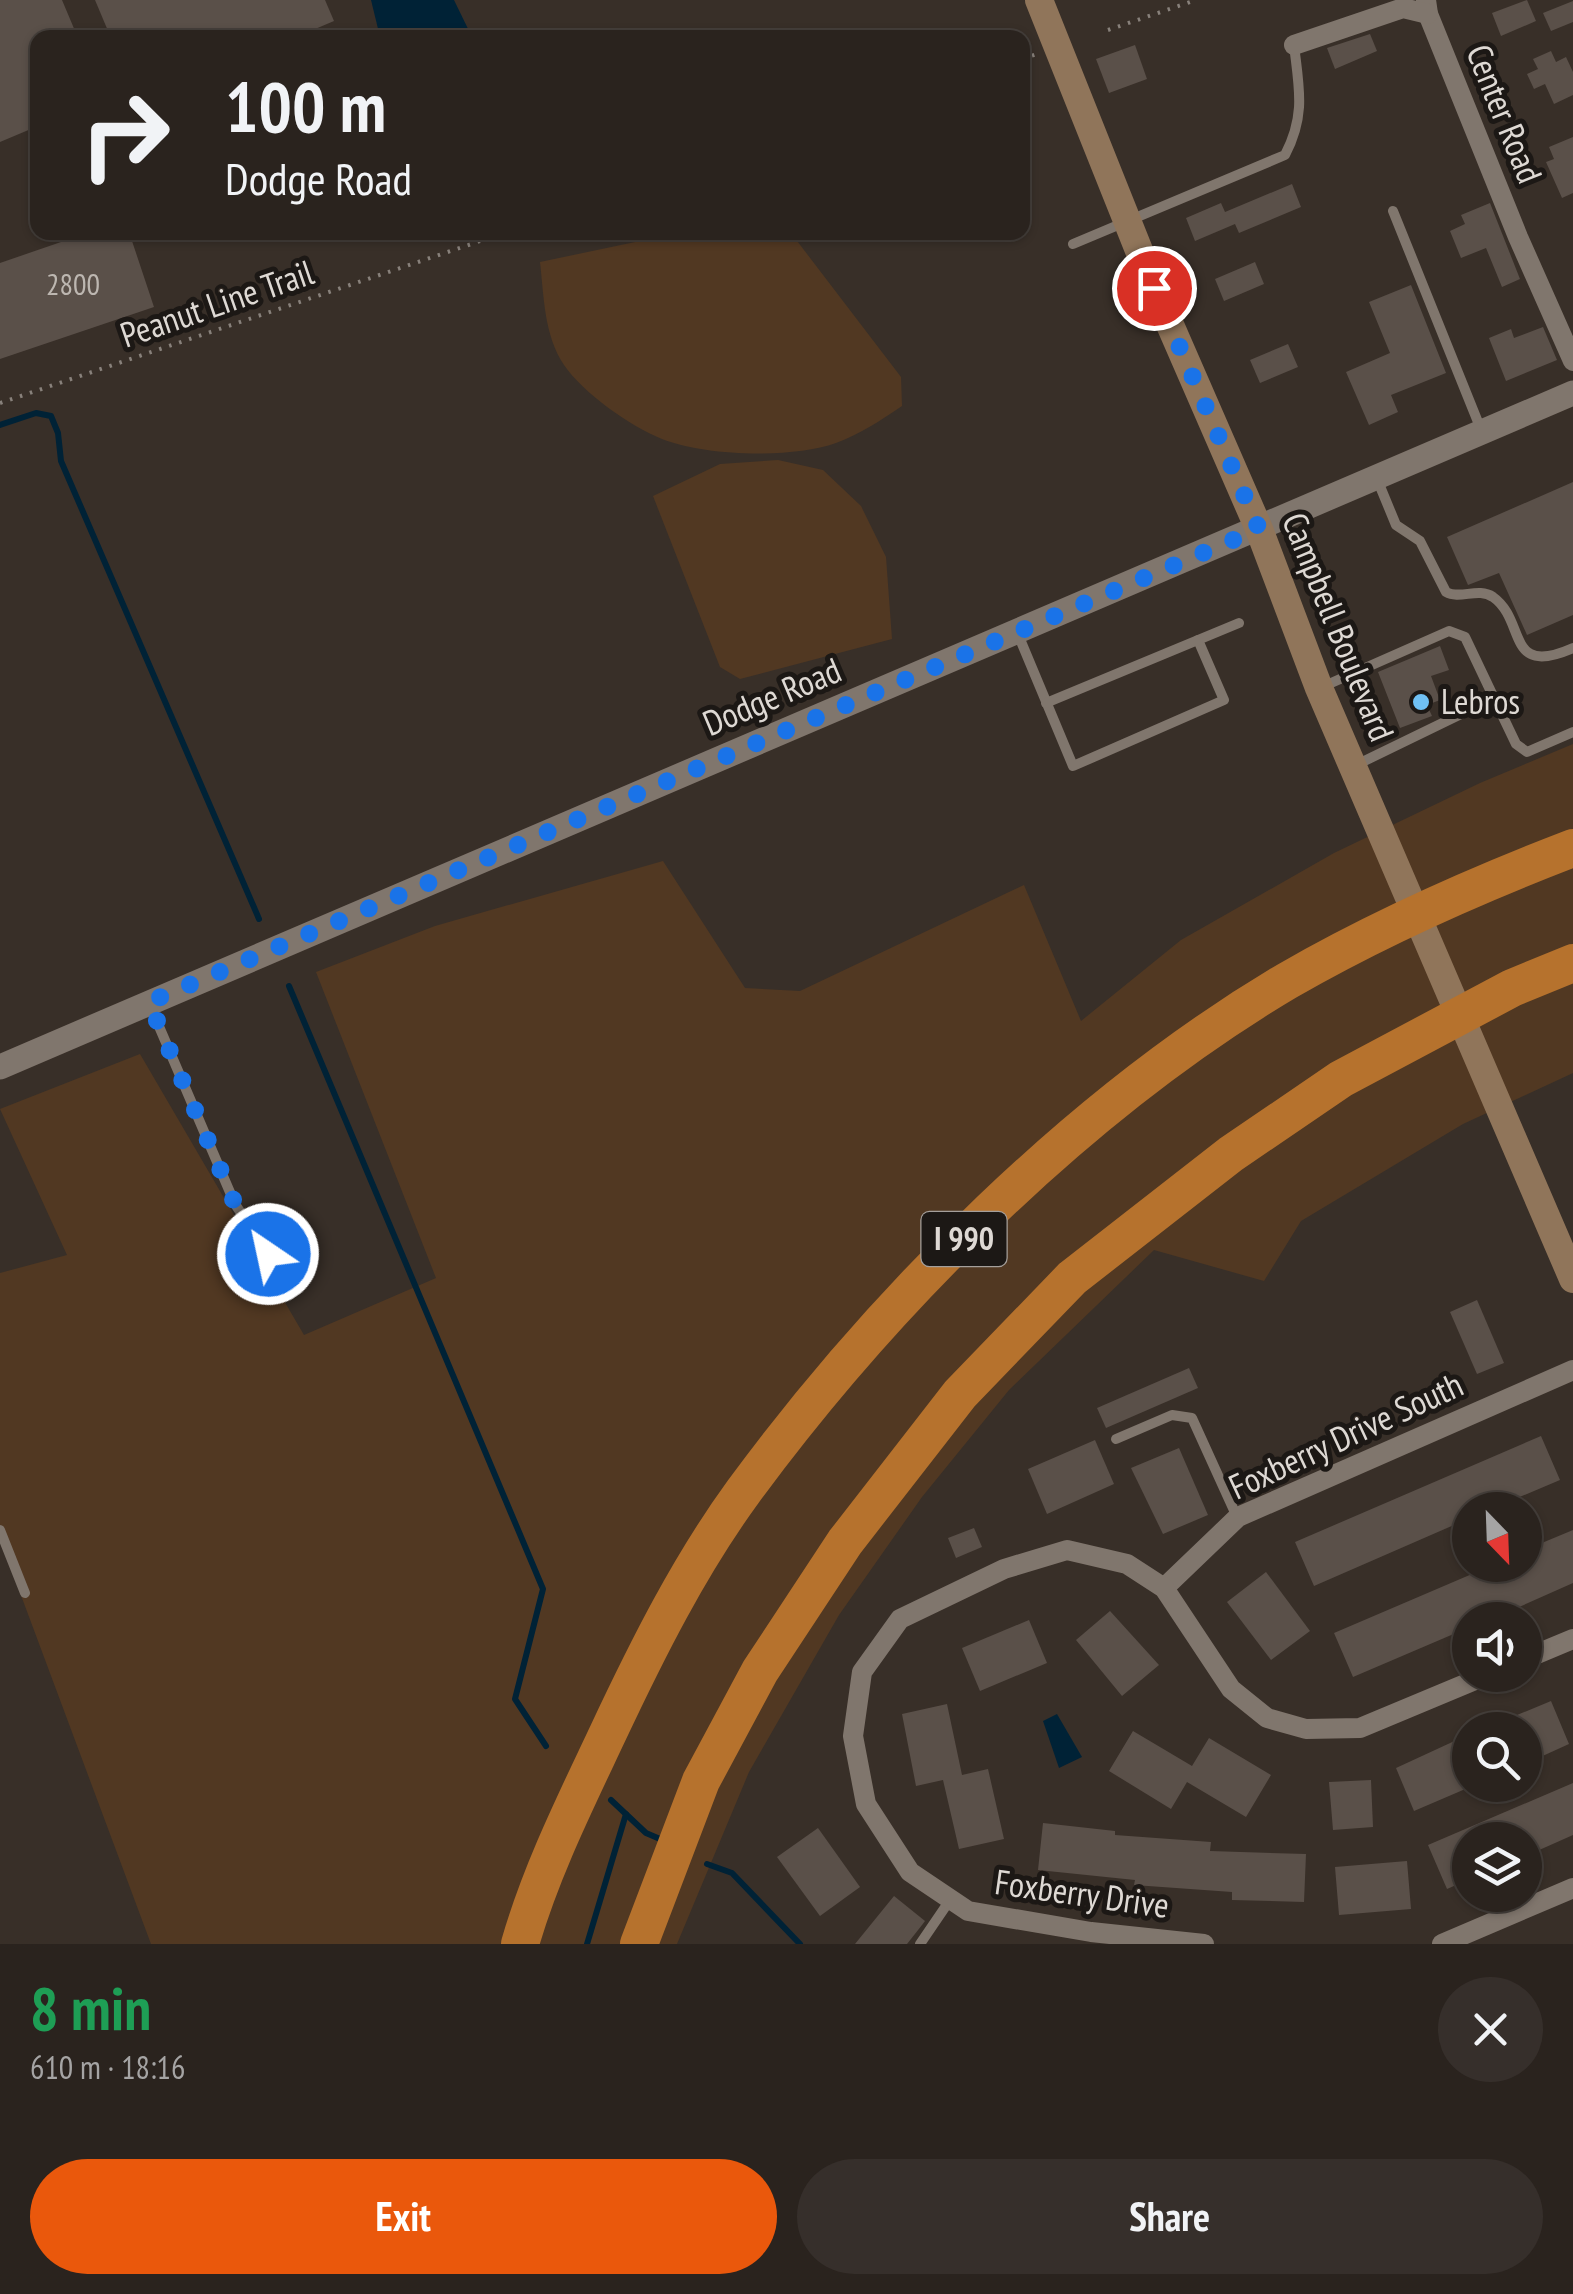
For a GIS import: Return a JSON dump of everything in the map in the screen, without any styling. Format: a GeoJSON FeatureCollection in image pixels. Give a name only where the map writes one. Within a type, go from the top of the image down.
{"type":"FeatureCollection","features":[{"type":"Feature","properties":{"kind":"highway","name":"I 990"},"geometry":{"type":"LineString","coordinates":[[520,1944],[529,1911],[578,1796],[654,1637],[742,1494],[863,1343],[1008,1194],[1093,1119],[1237,1014],[1368,936],[1470,888],[1573,848]]}},
{"type":"Feature","properties":{"kind":"highway"},"geometry":{"type":"LineString","coordinates":[[639,1944],[701,1781],[760,1672],[845,1542],[960,1394],[1072,1278],[1247,1143],[1341,1079],[1512,988],[1573,963]]}},
{"type":"Feature","properties":{"kind":"main road","name":"Campbell Boulevard"},"geometry":{"type":"LineString","coordinates":[[1039,0],[1128,222],[1259,529],[1320,688],[1573,1279]]}},
{"type":"Feature","properties":{"kind":"street"},"geometry":{"type":"LineString","coordinates":[[1294,45],[1403,8],[1427,7]]}},
{"type":"Feature","properties":{"kind":"street","name":"Center Road"},"geometry":{"type":"LineString","coordinates":[[1427,7],[1518,237],[1573,361]]}},
{"type":"Feature","properties":{"kind":"street","name":"Dodge Road"},"geometry":{"type":"LineString","coordinates":[[0,1067],[1573,394]]}},
{"type":"Feature","properties":{"kind":"street","name":"Foxberry Drive South"},"geometry":{"type":"LineString","coordinates":[[1164,1588],[1238,1518],[1573,1370]]}},
{"type":"Feature","properties":{"kind":"street","name":"Foxberry Drive"},"geometry":{"type":"LineString","coordinates":[[1204,1944],[1136,1940],[968,1911],[910,1872],[866,1804],[853,1736],[862,1672],[900,1619],[1004,1570],[1067,1550],[1127,1564],[1164,1588],[1231,1690],[1267,1718],[1306,1729],[1360,1728],[1452,1690]]}},
{"type":"Feature","properties":{"kind":"street"},"geometry":{"type":"LineString","coordinates":[[1542,1652],[1573,1639]]}},
{"type":"Feature","properties":{"kind":"street"},"geometry":{"type":"LineString","coordinates":[[1442,1944],[1573,1888]]}},
{"type":"Feature","properties":{"kind":"lane"},"geometry":{"type":"LineString","coordinates":[[1074,244],[1285,156],[1298,132],[1301,112],[1294,45]]}},
{"type":"Feature","properties":{"kind":"lane"},"geometry":{"type":"LineString","coordinates":[[1393,211],[1482,433]]}},
{"type":"Feature","properties":{"kind":"lane"},"geometry":{"type":"LineString","coordinates":[[1377,480],[1396,525],[1420,541],[1446,592],[1452,596],[1474,593],[1492,597],[1525,650],[1538,657],[1550,658],[1573,648]]}},
{"type":"Feature","properties":{"kind":"lane"},"geometry":{"type":"LineString","coordinates":[[1046,703],[1239,623]]}},
{"type":"Feature","properties":{"kind":"lane"},"geometry":{"type":"LineString","coordinates":[[1016,631],[1073,766],[1224,700],[1198,640]]}},
{"type":"Feature","properties":{"kind":"lane"},"geometry":{"type":"LineString","coordinates":[[1320,688],[1449,631],[1465,638],[1516,744],[1527,752],[1573,732]]}},
{"type":"Feature","properties":{"kind":"lane"},"geometry":{"type":"LineString","coordinates":[[1353,766],[1494,698]]}},
{"type":"Feature","properties":{"kind":"lane"},"geometry":{"type":"LineString","coordinates":[[149,1002],[235,1204],[268,1254]]}},
{"type":"Feature","properties":{"kind":"lane"},"geometry":{"type":"LineString","coordinates":[[1116,1439],[1172,1414],[1192,1418],[1238,1518]]}},
{"type":"Feature","properties":{"kind":"lane"},"geometry":{"type":"LineString","coordinates":[[0,1530],[25,1593]]}},
{"type":"Feature","properties":{"kind":"lane"},"geometry":{"type":"LineString","coordinates":[[920,1944],[950,1899]]}},
{"type":"Feature","properties":{"kind":"path"},"geometry":{"type":"LineString","coordinates":[[1108,30],[1196,0]]}},
{"type":"Feature","properties":{"kind":"path"},"geometry":{"type":"LineString","coordinates":[[1030,56],[1042,52]]}},
{"type":"Feature","properties":{"kind":"path","name":"Peanut Line Trail"},"geometry":{"type":"LineString","coordinates":[[0,403],[484,240]]}},
{"type":"Feature","properties":{"kind":"shaded area"},"geometry":{"type":"Polygon","coordinates":[[[645,240],[796,240],[901,377],[902,406],[853,436],[796,452],[724,452],[662,439],[608,408],[564,365],[552,341],[540,262],[645,240]]]}},
{"type":"Feature","properties":{"kind":"shaded area"},"geometry":{"type":"Polygon","coordinates":[[[778,460],[823,470],[861,506],[886,557],[892,639],[740,679],[720,667],[653,496],[720,464],[778,460]]]}},
{"type":"Feature","properties":{"kind":"shaded area"},"geometry":{"type":"Polygon","coordinates":[[[1573,744],[1573,1073],[1463,1124],[1301,1221],[1264,1281],[1154,1250],[1009,1390],[922,1497],[839,1615],[749,1772],[677,1944],[151,1944],[0,1539],[0,1273],[67,1255],[0,1109],[140,1054],[304,1335],[436,1278],[316,972],[435,926],[663,861],[745,988],[800,991],[1024,885],[1081,1021],[1181,940],[1334,853],[1480,783],[1573,744]]]}},
{"type":"Feature","properties":{"kind":"water"},"geometry":{"type":"Polygon","coordinates":[[[371,0],[454,0],[469,30],[378,30],[371,0]]]}},
{"type":"Feature","properties":{"kind":"water"},"geometry":{"type":"Polygon","coordinates":[[[1057,1714],[1082,1757],[1059,1768],[1043,1721],[1057,1714]]]}},
{"type":"Feature","properties":{"kind":"building"},"geometry":{"type":"Polygon","coordinates":[[[0,0],[62,0],[75,30],[30,30],[30,129],[0,142],[0,0]]]}},
{"type":"Feature","properties":{"kind":"building"},"geometry":{"type":"Polygon","coordinates":[[[95,0],[325,0],[334,21],[313,30],[108,30],[95,0]]]}},
{"type":"Feature","properties":{"kind":"building"},"geometry":{"type":"Polygon","coordinates":[[[1527,0],[1536,21],[1501,36],[1492,13],[1527,0]]]}},
{"type":"Feature","properties":{"kind":"building"},"geometry":{"type":"Polygon","coordinates":[[[1573,1],[1573,22],[1551,31],[1543,13],[1573,1]]]}},
{"type":"Feature","properties":{"kind":"building"},"geometry":{"type":"Polygon","coordinates":[[[1370,34],[1377,51],[1335,69],[1327,48],[1370,34]]]}},
{"type":"Feature","properties":{"kind":"building"},"geometry":{"type":"Polygon","coordinates":[[[1135,45],[1147,79],[1109,93],[1096,59],[1135,45]]]}},
{"type":"Feature","properties":{"kind":"building"},"geometry":{"type":"Polygon","coordinates":[[[1551,51],[1556,62],[1566,57],[1573,72],[1573,95],[1554,104],[1545,84],[1534,89],[1527,74],[1538,69],[1533,59],[1551,51]]]}},
{"type":"Feature","properties":{"kind":"building"},"geometry":{"type":"Polygon","coordinates":[[[1573,137],[1573,193],[1562,198],[1546,162],[1554,159],[1549,147],[1573,137]]]}},
{"type":"Feature","properties":{"kind":"building"},"geometry":{"type":"Polygon","coordinates":[[[1292,184],[1301,207],[1239,233],[1235,224],[1195,241],[1186,218],[1221,203],[1225,212],[1292,184]]]}},
{"type":"Feature","properties":{"kind":"building"},"geometry":{"type":"Polygon","coordinates":[[[1490,203],[1520,279],[1502,287],[1486,248],[1461,258],[1450,231],[1465,224],[1461,215],[1490,203]]]}},
{"type":"Feature","properties":{"kind":"building"},"geometry":{"type":"Polygon","coordinates":[[[67,240],[132,240],[154,307],[0,359],[0,263],[67,240]]]}},
{"type":"Feature","properties":{"kind":"building"},"geometry":{"type":"Polygon","coordinates":[[[1255,262],[1264,284],[1224,301],[1215,279],[1255,262]]]}},
{"type":"Feature","properties":{"kind":"building"},"geometry":{"type":"Polygon","coordinates":[[[1411,285],[1446,373],[1391,395],[1398,412],[1369,425],[1346,372],[1390,353],[1369,302],[1411,285]]]}},
{"type":"Feature","properties":{"kind":"building"},"geometry":{"type":"Polygon","coordinates":[[[1543,327],[1557,360],[1506,381],[1489,338],[1511,329],[1514,338],[1543,327]]]}},
{"type":"Feature","properties":{"kind":"building"},"geometry":{"type":"Polygon","coordinates":[[[1288,344],[1298,367],[1260,383],[1250,360],[1288,344]]]}},
{"type":"Feature","properties":{"kind":"building"},"geometry":{"type":"Polygon","coordinates":[[[1573,482],[1573,615],[1527,635],[1499,573],[1468,585],[1447,537],[1573,482]]]}},
{"type":"Feature","properties":{"kind":"building"},"geometry":{"type":"Polygon","coordinates":[[[1440,646],[1449,670],[1431,676],[1440,700],[1427,705],[1432,716],[1400,728],[1378,672],[1440,646]]]}},
{"type":"Feature","properties":{"kind":"building"},"geometry":{"type":"Polygon","coordinates":[[[1477,1300],[1504,1363],[1477,1374],[1450,1312],[1477,1300]]]}},
{"type":"Feature","properties":{"kind":"building"},"geometry":{"type":"Polygon","coordinates":[[[1189,1368],[1198,1388],[1106,1428],[1097,1408],[1189,1368]]]}},
{"type":"Feature","properties":{"kind":"building"},"geometry":{"type":"Polygon","coordinates":[[[1541,1436],[1560,1480],[1532,1492],[1452,1492],[1452,1526],[1314,1586],[1295,1542],[1541,1436]]]}},
{"type":"Feature","properties":{"kind":"building"},"geometry":{"type":"Polygon","coordinates":[[[1095,1440],[1114,1484],[1047,1514],[1028,1469],[1095,1440]]]}},
{"type":"Feature","properties":{"kind":"building"},"geometry":{"type":"Polygon","coordinates":[[[1179,1448],[1208,1515],[1163,1534],[1131,1468],[1179,1448]]]}},
{"type":"Feature","properties":{"kind":"building"},"geometry":{"type":"Polygon","coordinates":[[[974,1528],[982,1547],[956,1558],[948,1538],[974,1528]]]}},
{"type":"Feature","properties":{"kind":"building"},"geometry":{"type":"Polygon","coordinates":[[[1573,1530],[1573,1583],[1530,1602],[1452,1602],[1452,1635],[1353,1677],[1334,1633],[1453,1582],[1542,1582],[1542,1543],[1573,1530]]]}},
{"type":"Feature","properties":{"kind":"building"},"geometry":{"type":"Polygon","coordinates":[[[1266,1572],[1310,1631],[1271,1660],[1227,1602],[1266,1572]]]}},
{"type":"Feature","properties":{"kind":"building"},"geometry":{"type":"Polygon","coordinates":[[[1110,1611],[1159,1665],[1122,1696],[1076,1640],[1110,1611]]]}},
{"type":"Feature","properties":{"kind":"building"},"geometry":{"type":"Polygon","coordinates":[[[1029,1620],[1047,1663],[980,1691],[962,1648],[1029,1620]]]}},
{"type":"Feature","properties":{"kind":"building"},"geometry":{"type":"Polygon","coordinates":[[[1551,1701],[1569,1744],[1542,1756],[1542,1712],[1524,1712],[1551,1701]]]}},
{"type":"Feature","properties":{"kind":"building"},"geometry":{"type":"Polygon","coordinates":[[[947,1704],[962,1775],[988,1769],[1004,1839],[959,1849],[943,1780],[916,1786],[902,1714],[947,1704]]]}},
{"type":"Feature","properties":{"kind":"building"},"geometry":{"type":"Polygon","coordinates":[[[1133,1731],[1192,1766],[1209,1738],[1271,1775],[1246,1817],[1187,1782],[1171,1809],[1109,1771],[1133,1731]]]}},
{"type":"Feature","properties":{"kind":"building"},"geometry":{"type":"Polygon","coordinates":[[[1452,1742],[1452,1795],[1414,1811],[1396,1768],[1452,1742]]]}},
{"type":"Feature","properties":{"kind":"building"},"geometry":{"type":"Polygon","coordinates":[[[1371,1780],[1373,1827],[1333,1830],[1329,1782],[1371,1780]]]}},
{"type":"Feature","properties":{"kind":"building"},"geometry":{"type":"Polygon","coordinates":[[[1573,1783],[1573,1835],[1542,1849],[1542,1822],[1482,1822],[1529,1802],[1542,1802],[1542,1796],[1573,1783]]]}},
{"type":"Feature","properties":{"kind":"building"},"geometry":{"type":"Polygon","coordinates":[[[1043,1823],[1115,1831],[1115,1835],[1211,1842],[1210,1851],[1306,1854],[1304,1902],[1232,1900],[1232,1892],[1134,1885],[1135,1880],[1038,1870],[1043,1823]]]}},
{"type":"Feature","properties":{"kind":"building"},"geometry":{"type":"Polygon","coordinates":[[[818,1828],[860,1887],[820,1916],[777,1857],[818,1828]]]}},
{"type":"Feature","properties":{"kind":"building"},"geometry":{"type":"Polygon","coordinates":[[[1452,1835],[1452,1887],[1447,1889],[1428,1845],[1452,1835]]]}},
{"type":"Feature","properties":{"kind":"building"},"geometry":{"type":"Polygon","coordinates":[[[1407,1861],[1411,1909],[1339,1915],[1335,1867],[1407,1861]]]}},
{"type":"Feature","properties":{"kind":"building"},"geometry":{"type":"Polygon","coordinates":[[[894,1896],[925,1921],[907,1944],[855,1944],[894,1896]]]}},
{"type":"Feature","properties":{"kind":"waterway"},"geometry":{"type":"LineString","coordinates":[[0,425],[36,413],[51,416],[58,433],[61,461],[259,919]]}},
{"type":"Feature","properties":{"kind":"waterway"},"geometry":{"type":"LineString","coordinates":[[289,986],[543,1589],[515,1699],[546,1746]]}},
{"type":"Feature","properties":{"kind":"waterway"},"geometry":{"type":"LineString","coordinates":[[611,1800],[646,1833],[660,1839]]}},
{"type":"Feature","properties":{"kind":"waterway"},"geometry":{"type":"LineString","coordinates":[[587,1944],[626,1814]]}},
{"type":"Feature","properties":{"kind":"waterway"},"geometry":{"type":"LineString","coordinates":[[707,1864],[732,1873],[800,1944]]}},
{"type":"Feature","properties":{"kind":"place","name":"Lebros"},"geometry":{"type":"Point","coordinates":[1421,702]}},
{"type":"Feature","properties":{"kind":"route"},"geometry":{"type":"LineString","coordinates":[[268,1254],[235,1204],[149,1002],[1259,529],[1154,288]]}}]}
